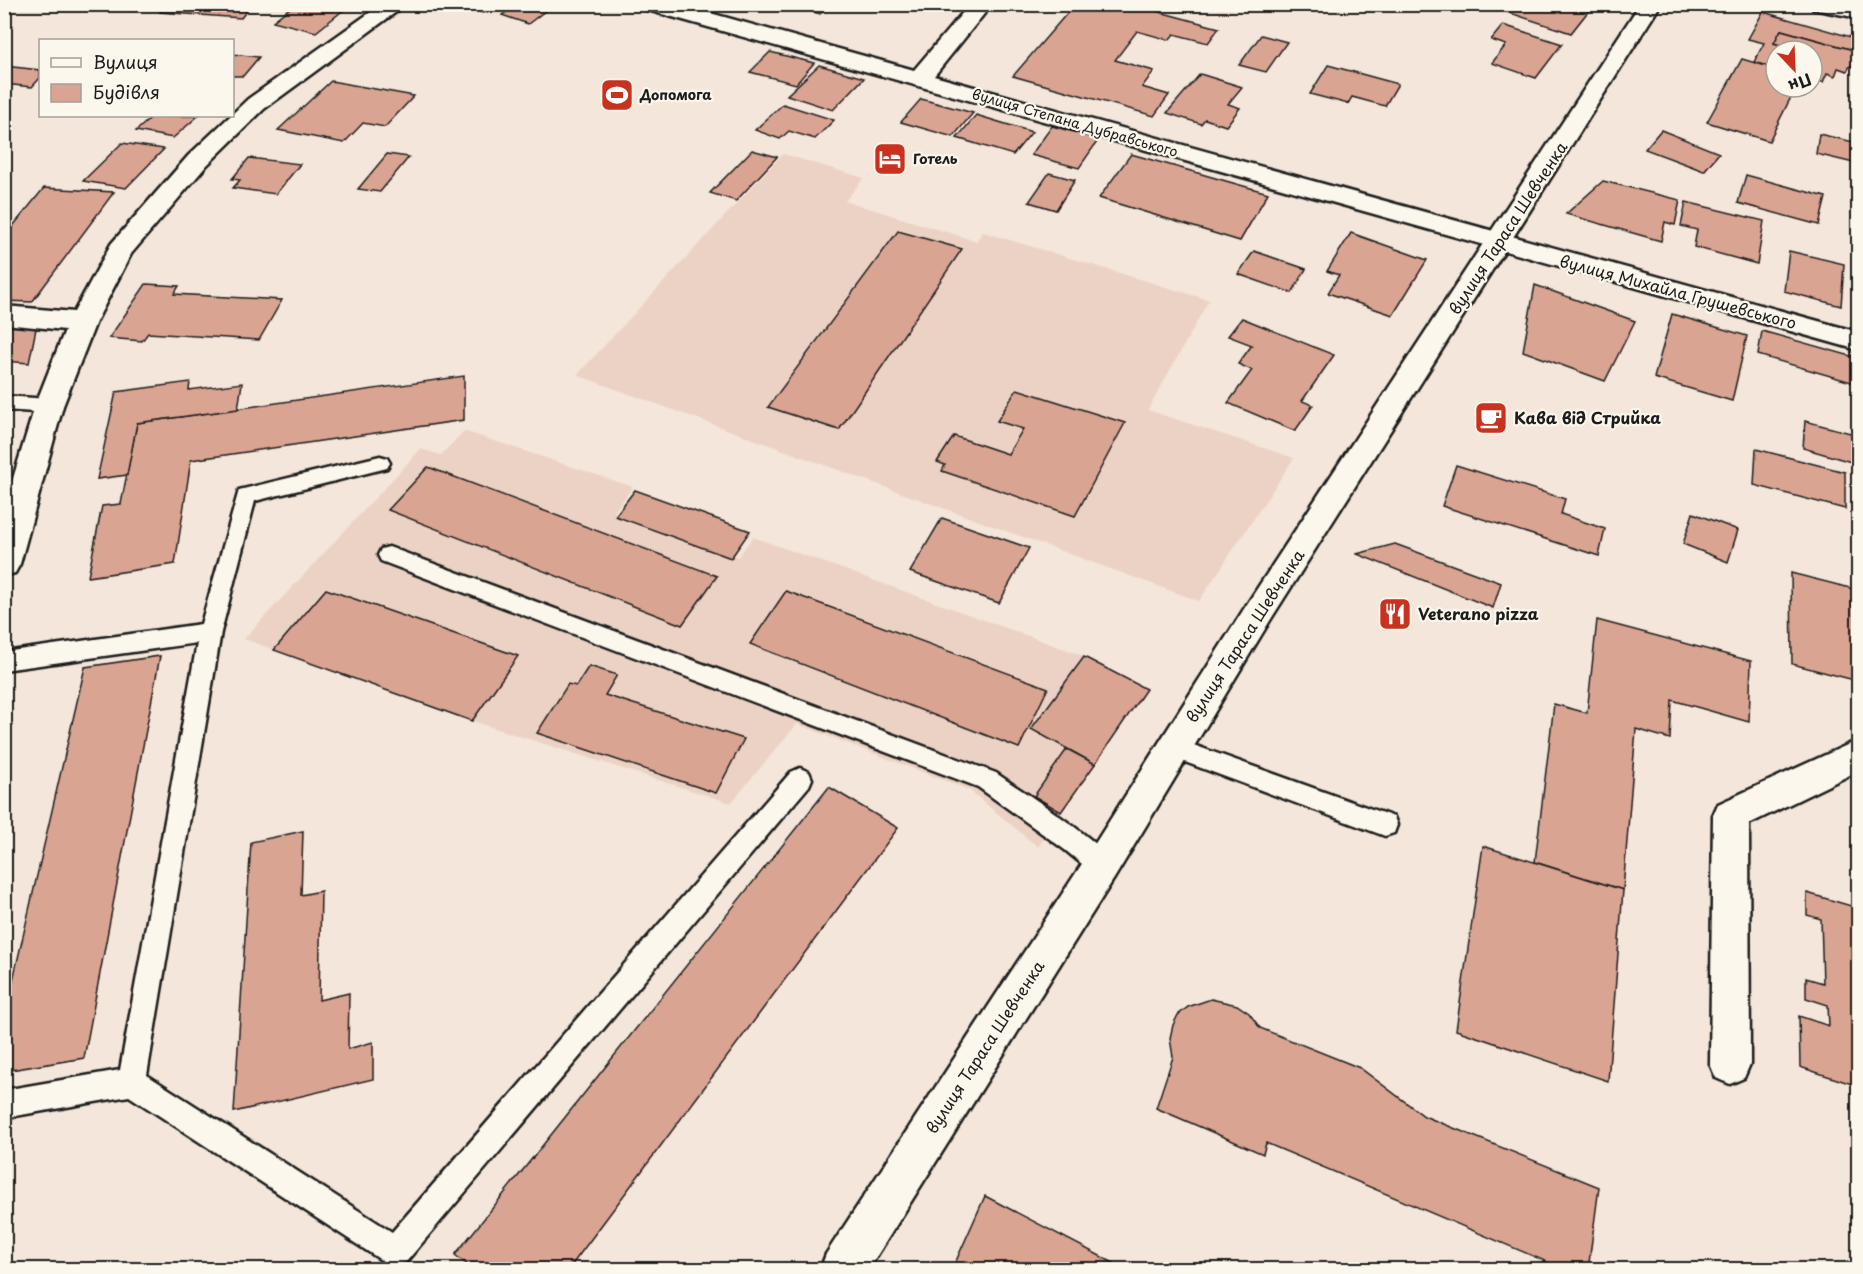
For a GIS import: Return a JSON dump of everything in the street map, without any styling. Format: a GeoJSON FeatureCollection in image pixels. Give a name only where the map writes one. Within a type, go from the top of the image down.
{"type":"FeatureCollection","features":[{"type":"Feature","properties":{"kind":"street"},"geometry":{"type":"LineString","coordinates":[[4,564],[49,406],[82,322],[120,250],[198,160],[256,104],[398,4]]}},
{"type":"Feature","properties":{"kind":"street","name":"вулиця Степана Дубравського"},"geometry":{"type":"LineString","coordinates":[[652,4],[1498,242]]}},
{"type":"Feature","properties":{"kind":"street"},"geometry":{"type":"LineString","coordinates":[[919,79],[982,4]]}},
{"type":"Feature","properties":{"kind":"street","name":"вулиця Тараса Шевченка"},"geometry":{"type":"LineString","coordinates":[[842,1269],[1102,866],[1260,610],[1651,4]]}},
{"type":"Feature","properties":{"kind":"street"},"geometry":{"type":"LineString","coordinates":[[1821,4],[1858,12]]}},
{"type":"Feature","properties":{"kind":"street","name":"вулиця Михайла Грушевського"},"geometry":{"type":"LineString","coordinates":[[1498,242],[1858,341]]}},
{"type":"Feature","properties":{"kind":"street"},"geometry":{"type":"LineString","coordinates":[[4,315],[82,322]]}},
{"type":"Feature","properties":{"kind":"street"},"geometry":{"type":"LineString","coordinates":[[1730,1064],[1731,814],[1858,755]]}},
{"type":"Feature","properties":{"kind":"lane"},"geometry":{"type":"LineString","coordinates":[[4,403],[49,406]]}},
{"type":"Feature","properties":{"kind":"lane"},"geometry":{"type":"LineString","coordinates":[[132,1082],[210,632],[246,495],[380,463]]}},
{"type":"Feature","properties":{"kind":"lane"},"geometry":{"type":"LineString","coordinates":[[389,555],[987,780],[1074,842],[1102,866]]}},
{"type":"Feature","properties":{"kind":"lane"},"geometry":{"type":"LineString","coordinates":[[4,661],[210,632]]}},
{"type":"Feature","properties":{"kind":"lane"},"geometry":{"type":"LineString","coordinates":[[1174,747],[1385,825]]}},
{"type":"Feature","properties":{"kind":"lane"},"geometry":{"type":"LineString","coordinates":[[4,1104],[132,1082],[395,1251],[800,779]]}},
{"type":"Feature","properties":{"kind":"shaded area"},"geometry":{"type":"Polygon","coordinates":[[[783,154],[864,178],[845,201],[976,241],[983,232],[1209,300],[1148,410],[1294,458],[1199,601],[577,375],[783,154]]]}},
{"type":"Feature","properties":{"kind":"shaded area"},"geometry":{"type":"Polygon","coordinates":[[[464,431],[633,487],[614,512],[738,557],[753,537],[1084,656],[1146,689],[1038,847],[969,790],[797,724],[731,803],[472,721],[244,639],[421,449],[441,455],[464,431]]]}},
{"type":"Feature","properties":{"kind":"building"},"geometry":{"type":"Polygon","coordinates":[[[101,4],[142,4],[136,11],[98,8],[101,4]]]}},
{"type":"Feature","properties":{"kind":"building"},"geometry":{"type":"Polygon","coordinates":[[[167,4],[252,4],[241,18],[160,12],[167,4]]]}},
{"type":"Feature","properties":{"kind":"building"},"geometry":{"type":"Polygon","coordinates":[[[295,4],[351,4],[316,32],[273,21],[295,4]]]}},
{"type":"Feature","properties":{"kind":"building"},"geometry":{"type":"Polygon","coordinates":[[[459,4],[495,4],[483,13],[459,4]]]}},
{"type":"Feature","properties":{"kind":"building"},"geometry":{"type":"Polygon","coordinates":[[[505,4],[554,4],[528,24],[502,15],[514,7],[505,4]]]}},
{"type":"Feature","properties":{"kind":"building"},"geometry":{"type":"Polygon","coordinates":[[[787,4],[831,4],[820,14],[787,4]]]}},
{"type":"Feature","properties":{"kind":"building"},"geometry":{"type":"Polygon","coordinates":[[[1075,4],[1130,4],[1219,28],[1208,43],[1174,34],[1169,40],[1137,31],[1115,60],[1154,71],[1142,87],[1169,95],[1154,116],[1013,76],[1075,4]]]}},
{"type":"Feature","properties":{"kind":"building"},"geometry":{"type":"Polygon","coordinates":[[[1483,4],[1575,4],[1590,9],[1571,33],[1483,4]]]}},
{"type":"Feature","properties":{"kind":"building"},"geometry":{"type":"Polygon","coordinates":[[[1763,12],[1858,39],[1858,47],[1857,51],[1824,42],[1824,39],[1814,39],[1781,30],[1776,39],[1764,39],[1764,43],[1748,39],[1763,12]]]}},
{"type":"Feature","properties":{"kind":"building"},"geometry":{"type":"Polygon","coordinates":[[[1503,25],[1562,44],[1536,78],[1492,63],[1506,45],[1491,40],[1503,25]]]}},
{"type":"Feature","properties":{"kind":"building"},"geometry":{"type":"Polygon","coordinates":[[[1781,30],[1814,39],[1776,39],[1781,30]]]}},
{"type":"Feature","properties":{"kind":"building"},"geometry":{"type":"Polygon","coordinates":[[[1261,35],[1287,42],[1266,72],[1239,65],[1261,35]]]}},
{"type":"Feature","properties":{"kind":"building"},"geometry":{"type":"Polygon","coordinates":[[[1824,42],[1857,51],[1858,47],[1858,68],[1850,66],[1847,71],[1838,68],[1835,76],[1827,73],[1824,80],[1824,42]]]}},
{"type":"Feature","properties":{"kind":"building"},"geometry":{"type":"Polygon","coordinates":[[[1764,43],[1764,65],[1754,62],[1764,43]]]}},
{"type":"Feature","properties":{"kind":"building"},"geometry":{"type":"Polygon","coordinates":[[[770,52],[814,63],[796,84],[750,72],[770,52]]]}},
{"type":"Feature","properties":{"kind":"building"},"geometry":{"type":"Polygon","coordinates":[[[234,54],[259,57],[243,76],[234,76],[234,54]]]}},
{"type":"Feature","properties":{"kind":"building"},"geometry":{"type":"Polygon","coordinates":[[[1742,59],[1764,65],[1764,99],[1790,99],[1769,141],[1707,122],[1742,59]]]}},
{"type":"Feature","properties":{"kind":"building"},"geometry":{"type":"Polygon","coordinates":[[[819,65],[864,78],[833,110],[787,95],[819,65]]]}},
{"type":"Feature","properties":{"kind":"building"},"geometry":{"type":"Polygon","coordinates":[[[1328,65],[1398,84],[1385,106],[1352,97],[1348,104],[1310,94],[1328,65]]]}},
{"type":"Feature","properties":{"kind":"building"},"geometry":{"type":"Polygon","coordinates":[[[4,66],[39,70],[39,79],[32,87],[4,84],[4,66]]]}},
{"type":"Feature","properties":{"kind":"building"},"geometry":{"type":"Polygon","coordinates":[[[1200,74],[1242,87],[1228,104],[1240,108],[1226,126],[1205,119],[1201,124],[1167,113],[1200,74]]]}},
{"type":"Feature","properties":{"kind":"building"},"geometry":{"type":"Polygon","coordinates":[[[331,81],[414,96],[385,127],[363,123],[344,143],[278,130],[331,81]]]}},
{"type":"Feature","properties":{"kind":"building"},"geometry":{"type":"Polygon","coordinates":[[[921,99],[973,113],[953,137],[901,122],[921,99]]]}},
{"type":"Feature","properties":{"kind":"building"},"geometry":{"type":"Polygon","coordinates":[[[783,104],[834,120],[815,139],[789,131],[780,139],[755,130],[783,104]]]}},
{"type":"Feature","properties":{"kind":"building"},"geometry":{"type":"Polygon","coordinates":[[[976,115],[1032,132],[1013,155],[957,138],[976,115]]]}},
{"type":"Feature","properties":{"kind":"building"},"geometry":{"type":"Polygon","coordinates":[[[152,117],[197,117],[173,138],[136,131],[152,117]]]}},
{"type":"Feature","properties":{"kind":"building"},"geometry":{"type":"Polygon","coordinates":[[[1052,126],[1099,139],[1079,168],[1031,155],[1052,126]]]}},
{"type":"Feature","properties":{"kind":"building"},"geometry":{"type":"Polygon","coordinates":[[[1661,130],[1719,153],[1704,171],[1645,149],[1661,130]]]}},
{"type":"Feature","properties":{"kind":"building"},"geometry":{"type":"Polygon","coordinates":[[[1819,134],[1858,143],[1858,164],[1816,154],[1819,134]]]}},
{"type":"Feature","properties":{"kind":"building"},"geometry":{"type":"Polygon","coordinates":[[[122,143],[164,149],[126,188],[83,181],[122,143]]]}},
{"type":"Feature","properties":{"kind":"building"},"geometry":{"type":"Polygon","coordinates":[[[752,150],[777,157],[736,201],[710,193],[752,150]]]}},
{"type":"Feature","properties":{"kind":"building"},"geometry":{"type":"Polygon","coordinates":[[[387,154],[409,157],[380,192],[358,189],[387,154]]]}},
{"type":"Feature","properties":{"kind":"building"},"geometry":{"type":"Polygon","coordinates":[[[1131,154],[1268,193],[1240,241],[1099,198],[1131,154]]]}},
{"type":"Feature","properties":{"kind":"building"},"geometry":{"type":"Polygon","coordinates":[[[249,158],[300,164],[276,194],[233,188],[240,180],[232,179],[249,158]]]}},
{"type":"Feature","properties":{"kind":"building"},"geometry":{"type":"Polygon","coordinates":[[[1049,173],[1075,180],[1056,210],[1029,202],[1049,173]]]}},
{"type":"Feature","properties":{"kind":"building"},"geometry":{"type":"Polygon","coordinates":[[[1746,175],[1826,197],[1819,225],[1738,203],[1746,175]]]}},
{"type":"Feature","properties":{"kind":"building"},"geometry":{"type":"Polygon","coordinates":[[[1603,181],[1680,200],[1675,225],[1665,222],[1661,241],[1566,214],[1603,181]]]}},
{"type":"Feature","properties":{"kind":"building"},"geometry":{"type":"Polygon","coordinates":[[[44,188],[114,192],[32,302],[4,301],[4,237],[44,188]]]}},
{"type":"Feature","properties":{"kind":"building"},"geometry":{"type":"Polygon","coordinates":[[[1686,202],[1764,221],[1757,264],[1694,247],[1697,230],[1681,226],[1686,202]]]}},
{"type":"Feature","properties":{"kind":"building"},"geometry":{"type":"Polygon","coordinates":[[[898,231],[962,249],[839,430],[768,407],[898,231]]]}},
{"type":"Feature","properties":{"kind":"building"},"geometry":{"type":"Polygon","coordinates":[[[1351,233],[1427,260],[1393,315],[1328,293],[1339,275],[1327,271],[1351,233]]]}},
{"type":"Feature","properties":{"kind":"building"},"geometry":{"type":"Polygon","coordinates":[[[1254,251],[1306,269],[1292,293],[1238,274],[1254,251]]]}},
{"type":"Feature","properties":{"kind":"building"},"geometry":{"type":"Polygon","coordinates":[[[1789,251],[1844,264],[1841,306],[1784,291],[1789,251]]]}},
{"type":"Feature","properties":{"kind":"building"},"geometry":{"type":"Polygon","coordinates":[[[146,284],[179,286],[174,294],[282,300],[259,340],[148,333],[142,341],[109,338],[146,284]]]}},
{"type":"Feature","properties":{"kind":"building"},"geometry":{"type":"Polygon","coordinates":[[[1535,285],[1635,321],[1605,381],[1523,351],[1535,285]]]}},
{"type":"Feature","properties":{"kind":"building"},"geometry":{"type":"Polygon","coordinates":[[[1672,314],[1747,336],[1732,401],[1654,378],[1672,314]]]}},
{"type":"Feature","properties":{"kind":"building"},"geometry":{"type":"Polygon","coordinates":[[[1242,318],[1334,355],[1302,401],[1313,405],[1295,431],[1228,403],[1252,370],[1238,364],[1252,345],[1228,336],[1242,318]]]}},
{"type":"Feature","properties":{"kind":"building"},"geometry":{"type":"Polygon","coordinates":[[[4,322],[37,324],[29,363],[4,361],[4,322]]]}},
{"type":"Feature","properties":{"kind":"building"},"geometry":{"type":"Polygon","coordinates":[[[1762,331],[1858,358],[1858,384],[1758,355],[1762,331]]]}},
{"type":"Feature","properties":{"kind":"building"},"geometry":{"type":"Polygon","coordinates":[[[464,376],[464,420],[191,460],[175,564],[88,577],[102,506],[121,504],[137,423],[464,376]]]}},
{"type":"Feature","properties":{"kind":"building"},"geometry":{"type":"Polygon","coordinates":[[[190,382],[189,390],[242,383],[238,409],[137,423],[127,475],[97,479],[116,392],[190,382]]]}},
{"type":"Feature","properties":{"kind":"building"},"geometry":{"type":"Polygon","coordinates":[[[1017,389],[1125,423],[1075,516],[942,471],[945,465],[937,462],[954,436],[1008,454],[1023,429],[997,421],[1017,389]]]}},
{"type":"Feature","properties":{"kind":"building"},"geometry":{"type":"Polygon","coordinates":[[[1805,421],[1858,435],[1858,464],[1803,448],[1805,421]]]}},
{"type":"Feature","properties":{"kind":"building"},"geometry":{"type":"Polygon","coordinates":[[[1756,449],[1845,472],[1845,509],[1754,485],[1756,449]]]}},
{"type":"Feature","properties":{"kind":"building"},"geometry":{"type":"Polygon","coordinates":[[[1456,465],[1565,499],[1561,514],[1605,529],[1599,556],[1442,506],[1456,465]]]}},
{"type":"Feature","properties":{"kind":"building"},"geometry":{"type":"Polygon","coordinates":[[[428,467],[717,576],[682,625],[388,510],[428,467]]]}},
{"type":"Feature","properties":{"kind":"building"},"geometry":{"type":"Polygon","coordinates":[[[635,490],[750,531],[731,558],[615,516],[635,490]]]}},
{"type":"Feature","properties":{"kind":"building"},"geometry":{"type":"Polygon","coordinates":[[[1693,513],[1738,530],[1728,562],[1683,544],[1693,513]]]}},
{"type":"Feature","properties":{"kind":"building"},"geometry":{"type":"Polygon","coordinates":[[[942,518],[1029,548],[999,603],[910,572],[942,518]]]}},
{"type":"Feature","properties":{"kind":"building"},"geometry":{"type":"Polygon","coordinates":[[[1395,544],[1501,583],[1493,608],[1357,554],[1395,544]]]}},
{"type":"Feature","properties":{"kind":"building"},"geometry":{"type":"Polygon","coordinates":[[[1791,573],[1858,590],[1858,681],[1792,664],[1791,573]]]}},
{"type":"Feature","properties":{"kind":"building"},"geometry":{"type":"Polygon","coordinates":[[[326,589],[518,656],[472,721],[274,650],[326,589]]]}},
{"type":"Feature","properties":{"kind":"building"},"geometry":{"type":"Polygon","coordinates":[[[786,591],[1048,688],[1019,748],[750,644],[786,591]]]}},
{"type":"Feature","properties":{"kind":"building"},"geometry":{"type":"Polygon","coordinates":[[[1597,620],[1751,661],[1749,722],[1672,700],[1670,739],[1636,729],[1623,890],[1535,862],[1554,704],[1587,713],[1597,620]]]}},
{"type":"Feature","properties":{"kind":"building"},"geometry":{"type":"Polygon","coordinates":[[[160,656],[84,1058],[4,1071],[4,1019],[85,667],[160,656]]]}},
{"type":"Feature","properties":{"kind":"building"},"geometry":{"type":"Polygon","coordinates":[[[1084,657],[1146,689],[1095,764],[1031,729],[1084,657]]]}},
{"type":"Feature","properties":{"kind":"building"},"geometry":{"type":"Polygon","coordinates":[[[589,666],[617,675],[605,695],[744,739],[716,793],[537,733],[568,684],[576,686],[589,666]]]}},
{"type":"Feature","properties":{"kind":"building"},"geometry":{"type":"Polygon","coordinates":[[[1067,749],[1095,764],[1061,812],[1034,796],[1067,749]]]}},
{"type":"Feature","properties":{"kind":"building"},"geometry":{"type":"Polygon","coordinates":[[[829,787],[898,828],[568,1270],[474,1270],[455,1255],[829,787]]]}},
{"type":"Feature","properties":{"kind":"building"},"geometry":{"type":"Polygon","coordinates":[[[303,831],[301,895],[321,891],[319,1000],[349,993],[348,1049],[373,1042],[373,1079],[234,1112],[251,842],[303,831]]]}},
{"type":"Feature","properties":{"kind":"building"},"geometry":{"type":"Polygon","coordinates":[[[1483,846],[1623,890],[1608,1081],[1456,1030],[1483,846]]]}},
{"type":"Feature","properties":{"kind":"building"},"geometry":{"type":"Polygon","coordinates":[[[1807,893],[1858,908],[1858,1086],[1800,1067],[1799,1016],[1829,1026],[1828,1005],[1806,998],[1806,978],[1823,983],[1821,919],[1807,915],[1807,893]]]}},
{"type":"Feature","properties":{"kind":"building"},"geometry":{"type":"Polygon","coordinates":[[[1211,999],[1237,1005],[1249,1013],[1260,1028],[1360,1068],[1424,1116],[1599,1187],[1588,1270],[1566,1270],[1266,1143],[1263,1154],[1156,1108],[1173,1057],[1170,1038],[1178,1015],[1188,1007],[1211,999]]]}},
{"type":"Feature","properties":{"kind":"building"},"geometry":{"type":"Polygon","coordinates":[[[985,1196],[1127,1270],[952,1270],[985,1196]]]}},
{"type":"Feature","properties":{"kind":"place","name":"Допомога"},"geometry":{"type":"Point","coordinates":[617,95]}},
{"type":"Feature","properties":{"kind":"place","name":"Готель"},"geometry":{"type":"Point","coordinates":[890,159]}},
{"type":"Feature","properties":{"kind":"place","name":"Кава від Стрийка"},"geometry":{"type":"Point","coordinates":[1491,418]}},
{"type":"Feature","properties":{"kind":"place","name":"Veterano pizza"},"geometry":{"type":"Point","coordinates":[1395,614]}}]}
